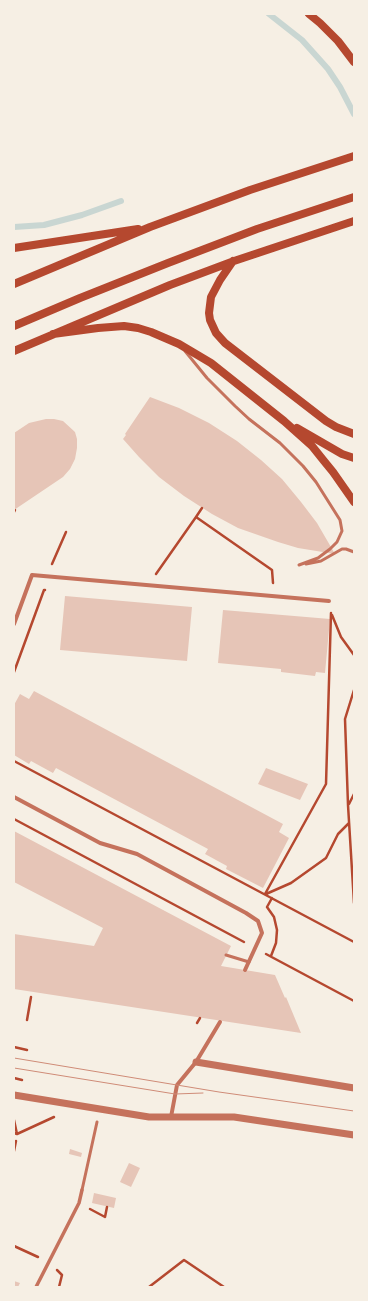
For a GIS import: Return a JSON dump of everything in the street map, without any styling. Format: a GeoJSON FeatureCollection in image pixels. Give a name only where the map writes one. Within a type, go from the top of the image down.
{"type":"FeatureCollection","features":[{"type":"Feature","properties":{"kind":"main road"},"geometry":{"type":"LineString","coordinates":[[309,14],[338,41],[354,62]]}},
{"type":"Feature","properties":{"kind":"main road"},"geometry":{"type":"LineString","coordinates":[[14,284],[150,227],[250,190],[354,156]]}},
{"type":"Feature","properties":{"kind":"main road"},"geometry":{"type":"LineString","coordinates":[[14,326],[168,263],[258,229],[354,197]]}},
{"type":"Feature","properties":{"kind":"main road"},"geometry":{"type":"LineString","coordinates":[[14,351],[234,261],[354,221]]}},
{"type":"Feature","properties":{"kind":"main road"},"geometry":{"type":"LineString","coordinates":[[14,248],[150,227]]}},
{"type":"Feature","properties":{"kind":"main road"},"geometry":{"type":"LineString","coordinates":[[234,261],[220,280],[211,297],[209,313],[210,320],[216,333],[225,343],[326,421],[336,427],[354,434]]}},
{"type":"Feature","properties":{"kind":"main road"},"geometry":{"type":"LineString","coordinates":[[53,334],[124,326],[151,332],[179,344],[211,363],[284,421],[312,446],[340,481],[354,502]]}},
{"type":"Feature","properties":{"kind":"main road"},"geometry":{"type":"LineString","coordinates":[[284,421],[342,454],[354,458]]}},
{"type":"Feature","properties":{"kind":"street"},"geometry":{"type":"LineString","coordinates":[[14,624],[32,575],[149,584],[329,601]]}},
{"type":"Feature","properties":{"kind":"street"},"geometry":{"type":"LineString","coordinates":[[14,797],[100,843],[136,854],[246,913],[258,921],[262,933],[245,970]]}},
{"type":"Feature","properties":{"kind":"street"},"geometry":{"type":"LineString","coordinates":[[171,1118],[177,1085],[196,1062],[220,1022]]}},
{"type":"Feature","properties":{"kind":"street"},"geometry":{"type":"LineString","coordinates":[[196,1062],[354,1088]]}},
{"type":"Feature","properties":{"kind":"street"},"geometry":{"type":"LineString","coordinates":[[14,1095],[132,1115],[171,1118],[202,1116],[234,1117],[354,1135]]}},
{"type":"Feature","properties":{"kind":"street"},"geometry":{"type":"LineString","coordinates":[[36,1287],[79,1203],[82,1190]]}},
{"type":"Feature","properties":{"kind":"lane"},"geometry":{"type":"LineString","coordinates":[[316,14],[320,23]]}},
{"type":"Feature","properties":{"kind":"lane"},"geometry":{"type":"LineString","coordinates":[[179,344],[207,378],[248,419],[280,443],[303,466],[316,482],[340,520],[342,531],[337,542],[318,558],[299,565],[322,561],[342,549],[354,552]]}},
{"type":"Feature","properties":{"kind":"lane"},"geometry":{"type":"LineString","coordinates":[[14,357],[25,346]]}},
{"type":"Feature","properties":{"kind":"lane"},"geometry":{"type":"LineString","coordinates":[[226,955],[249,962]]}},
{"type":"Feature","properties":{"kind":"lane"},"geometry":{"type":"LineString","coordinates":[[82,1190],[97,1122]]}},
{"type":"Feature","properties":{"kind":"path"},"geometry":{"type":"LineString","coordinates":[[149,584],[202,508]]}},
{"type":"Feature","properties":{"kind":"path"},"geometry":{"type":"LineString","coordinates":[[196,517],[272,570],[275,596]]}},
{"type":"Feature","properties":{"kind":"path"},"geometry":{"type":"LineString","coordinates":[[48,576],[66,532]]}},
{"type":"Feature","properties":{"kind":"path"},"geometry":{"type":"LineString","coordinates":[[14,672],[44,590],[51,591]]}},
{"type":"Feature","properties":{"kind":"path"},"geometry":{"type":"LineString","coordinates":[[323,612],[331,613]]}},
{"type":"Feature","properties":{"kind":"path"},"geometry":{"type":"LineString","coordinates":[[331,613],[341,637],[354,655]]}},
{"type":"Feature","properties":{"kind":"path"},"geometry":{"type":"LineString","coordinates":[[265,894],[326,784],[331,613]]}},
{"type":"Feature","properties":{"kind":"path"},"geometry":{"type":"LineString","coordinates":[[354,690],[345,719],[348,805],[354,903]]}},
{"type":"Feature","properties":{"kind":"path"},"geometry":{"type":"LineString","coordinates":[[14,761],[354,942]]}},
{"type":"Feature","properties":{"kind":"path"},"geometry":{"type":"LineString","coordinates":[[348,805],[354,794]]}},
{"type":"Feature","properties":{"kind":"path"},"geometry":{"type":"LineString","coordinates":[[14,820],[354,1001]]}},
{"type":"Feature","properties":{"kind":"path"},"geometry":{"type":"LineString","coordinates":[[265,894],[291,883],[326,858],[338,834],[349,824]]}},
{"type":"Feature","properties":{"kind":"path"},"geometry":{"type":"LineString","coordinates":[[27,1020],[31,997]]}},
{"type":"Feature","properties":{"kind":"path"},"geometry":{"type":"LineString","coordinates":[[197,1023],[200,1018]]}},
{"type":"Feature","properties":{"kind":"path"},"geometry":{"type":"LineString","coordinates":[[14,1047],[27,1050]]}},
{"type":"Feature","properties":{"kind":"path"},"geometry":{"type":"LineString","coordinates":[[14,1078],[22,1080]]}},
{"type":"Feature","properties":{"kind":"path"},"geometry":{"type":"LineString","coordinates":[[14,1120],[16,1133],[59,1114]]}},
{"type":"Feature","properties":{"kind":"path"},"geometry":{"type":"LineString","coordinates":[[14,1152],[16,1141]]}},
{"type":"Feature","properties":{"kind":"path"},"geometry":{"type":"LineString","coordinates":[[79,1203],[105,1217],[107,1207]]}},
{"type":"Feature","properties":{"kind":"path"},"geometry":{"type":"LineString","coordinates":[[149,1287],[184,1260],[224,1287]]}},
{"type":"Feature","properties":{"kind":"building"},"geometry":{"type":"Polygon","coordinates":[[[150,397],[179,408],[209,423],[237,441],[261,460],[282,479],[301,502],[317,523],[335,554],[298,548],[238,528],[212,514],[184,496],[159,477],[123,439],[150,397]]]}},
{"type":"Feature","properties":{"kind":"building"},"geometry":{"type":"Polygon","coordinates":[[[46,419],[63,421],[75,432],[77,448],[75,459],[70,469],[63,477],[14,510],[14,433],[29,423],[46,419]]]}},
{"type":"Feature","properties":{"kind":"building"},"geometry":{"type":"Polygon","coordinates":[[[65,596],[192,607],[187,661],[60,650],[65,596]]]}},
{"type":"Feature","properties":{"kind":"building"},"geometry":{"type":"Polygon","coordinates":[[[223,610],[330,619],[325,673],[316,672],[315,676],[281,672],[281,669],[218,663],[223,610]]]}},
{"type":"Feature","properties":{"kind":"building"},"geometry":{"type":"Polygon","coordinates":[[[34,691],[283,824],[279,832],[289,838],[263,888],[226,869],[227,866],[205,854],[208,849],[56,768],[53,773],[31,761],[29,764],[14,755],[14,705],[20,694],[29,699],[34,691]]]}},
{"type":"Feature","properties":{"kind":"building"},"geometry":{"type":"Polygon","coordinates":[[[266,768],[308,784],[300,800],[258,784],[266,768]]]}},
{"type":"Feature","properties":{"kind":"building"},"geometry":{"type":"Polygon","coordinates":[[[14,831],[231,946],[221,966],[275,975],[301,1033],[14,989],[14,934],[94,946],[103,928],[14,882],[14,831]]]}},
{"type":"Feature","properties":{"kind":"building"},"geometry":{"type":"Polygon","coordinates":[[[70,1149],[82,1153],[81,1157],[69,1154],[70,1149]]]}},
{"type":"Feature","properties":{"kind":"building"},"geometry":{"type":"Polygon","coordinates":[[[129,1163],[140,1168],[131,1187],[120,1182],[129,1163]]]}},
{"type":"Feature","properties":{"kind":"building"},"geometry":{"type":"Polygon","coordinates":[[[94,1193],[116,1198],[114,1208],[92,1203],[94,1193]]]}},
{"type":"Feature","properties":{"kind":"building"},"geometry":{"type":"Polygon","coordinates":[[[14,1281],[20,1283],[18,1287],[14,1287],[14,1281]]]}},
{"type":"Feature","properties":{"kind":"waterway"},"geometry":{"type":"LineString","coordinates":[[269,14],[302,40],[328,69],[340,87],[354,114]]}},
{"type":"Feature","properties":{"kind":"waterway"},"geometry":{"type":"LineString","coordinates":[[14,227],[44,225],[82,215],[121,201]]}},
{"type":"Feature","properties":{"kind":"tram line"},"geometry":{"type":"LineString","coordinates":[[14,1058],[219,1092],[354,1111]]}},
{"type":"Feature","properties":{"kind":"tram line"},"geometry":{"type":"LineString","coordinates":[[14,1068],[175,1094],[203,1093]]}}]}
